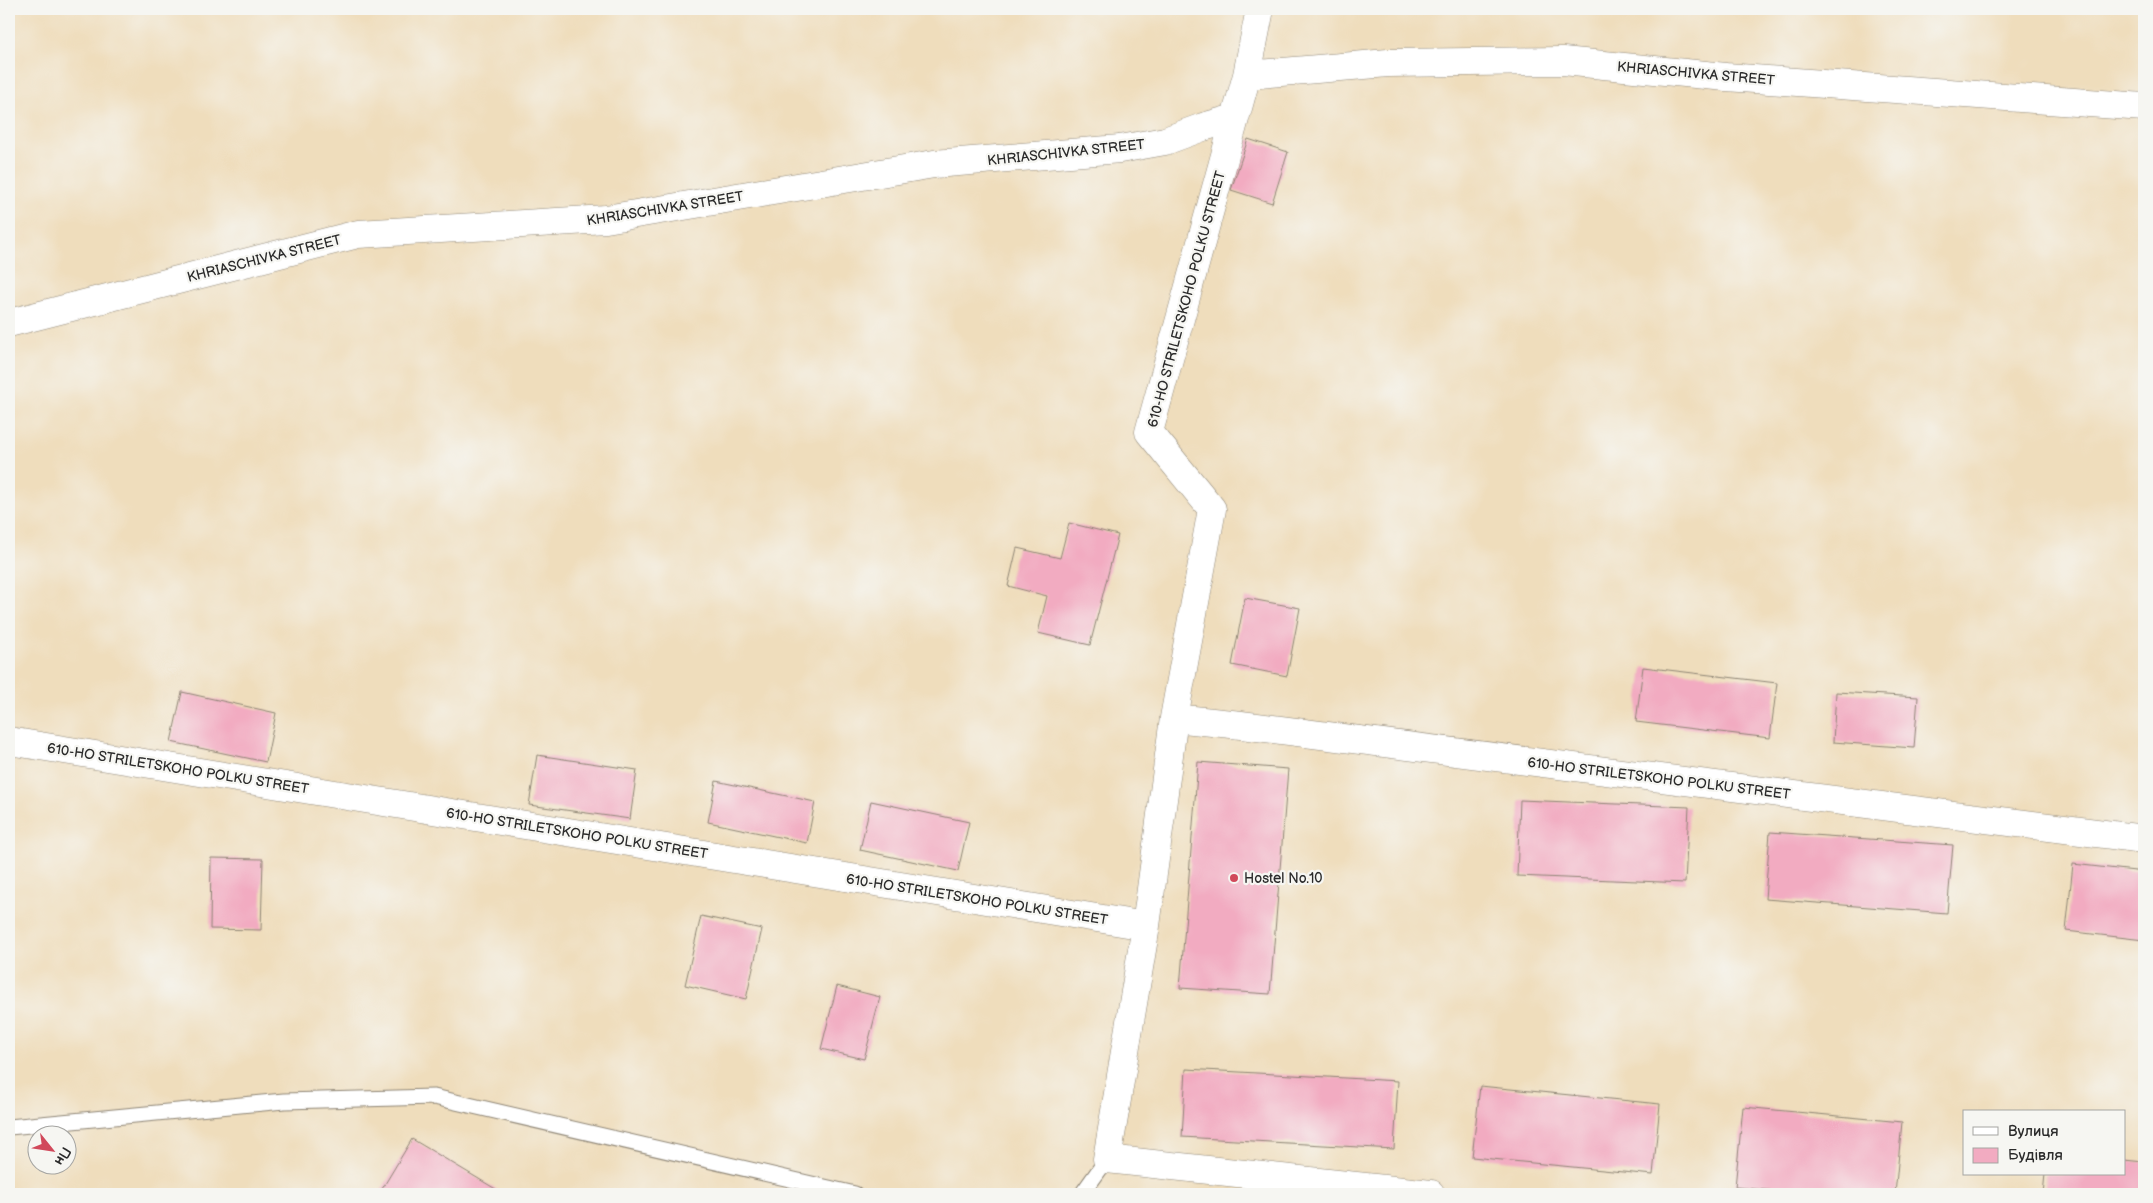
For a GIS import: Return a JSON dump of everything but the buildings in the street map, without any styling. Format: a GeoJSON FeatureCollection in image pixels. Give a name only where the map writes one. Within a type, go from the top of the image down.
{"type":"FeatureCollection","features":[{"type":"Feature","properties":{"kind":"street","name":"610-HO STRILETSKOHO POLKU STREET"},"geometry":{"type":"LineString","coordinates":[[1107,1159],[1146,926],[1174,718],[1212,509],[1149,432],[1247,75],[1260,9]]}},
{"type":"Feature","properties":{"kind":"street","name":"KHRIASCHIVKA STREET"},"geometry":{"type":"LineString","coordinates":[[1247,75],[1388,63],[1563,61],[1726,77],[2144,107]]}},
{"type":"Feature","properties":{"kind":"street","name":"KHRIASCHIVKA STREET"},"geometry":{"type":"LineString","coordinates":[[9,323],[358,234],[606,219],[934,164],[1120,149],[1165,141],[1235,118]]}},
{"type":"Feature","properties":{"kind":"street","name":"610-HO STRILETSKOHO POLKU STREET"},"geometry":{"type":"LineString","coordinates":[[1174,718],[2144,839]]}},
{"type":"Feature","properties":{"kind":"street","name":"610-HO STRILETSKOHO POLKU STREET"},"geometry":{"type":"LineString","coordinates":[[9,741],[1146,926]]}},
{"type":"Feature","properties":{"kind":"street"},"geometry":{"type":"LineString","coordinates":[[1107,1159],[1431,1194]]}},
{"type":"Feature","properties":{"kind":"lane"},"geometry":{"type":"LineString","coordinates":[[9,1127],[284,1101],[434,1096],[856,1194]]}},
{"type":"Feature","properties":{"kind":"lane"},"geometry":{"type":"LineString","coordinates":[[1082,1194],[1107,1159]]}},
{"type":"Feature","properties":{"kind":"place","name":"Hostel No.10"},"geometry":{"type":"Point","coordinates":[1234,878]}}]}
